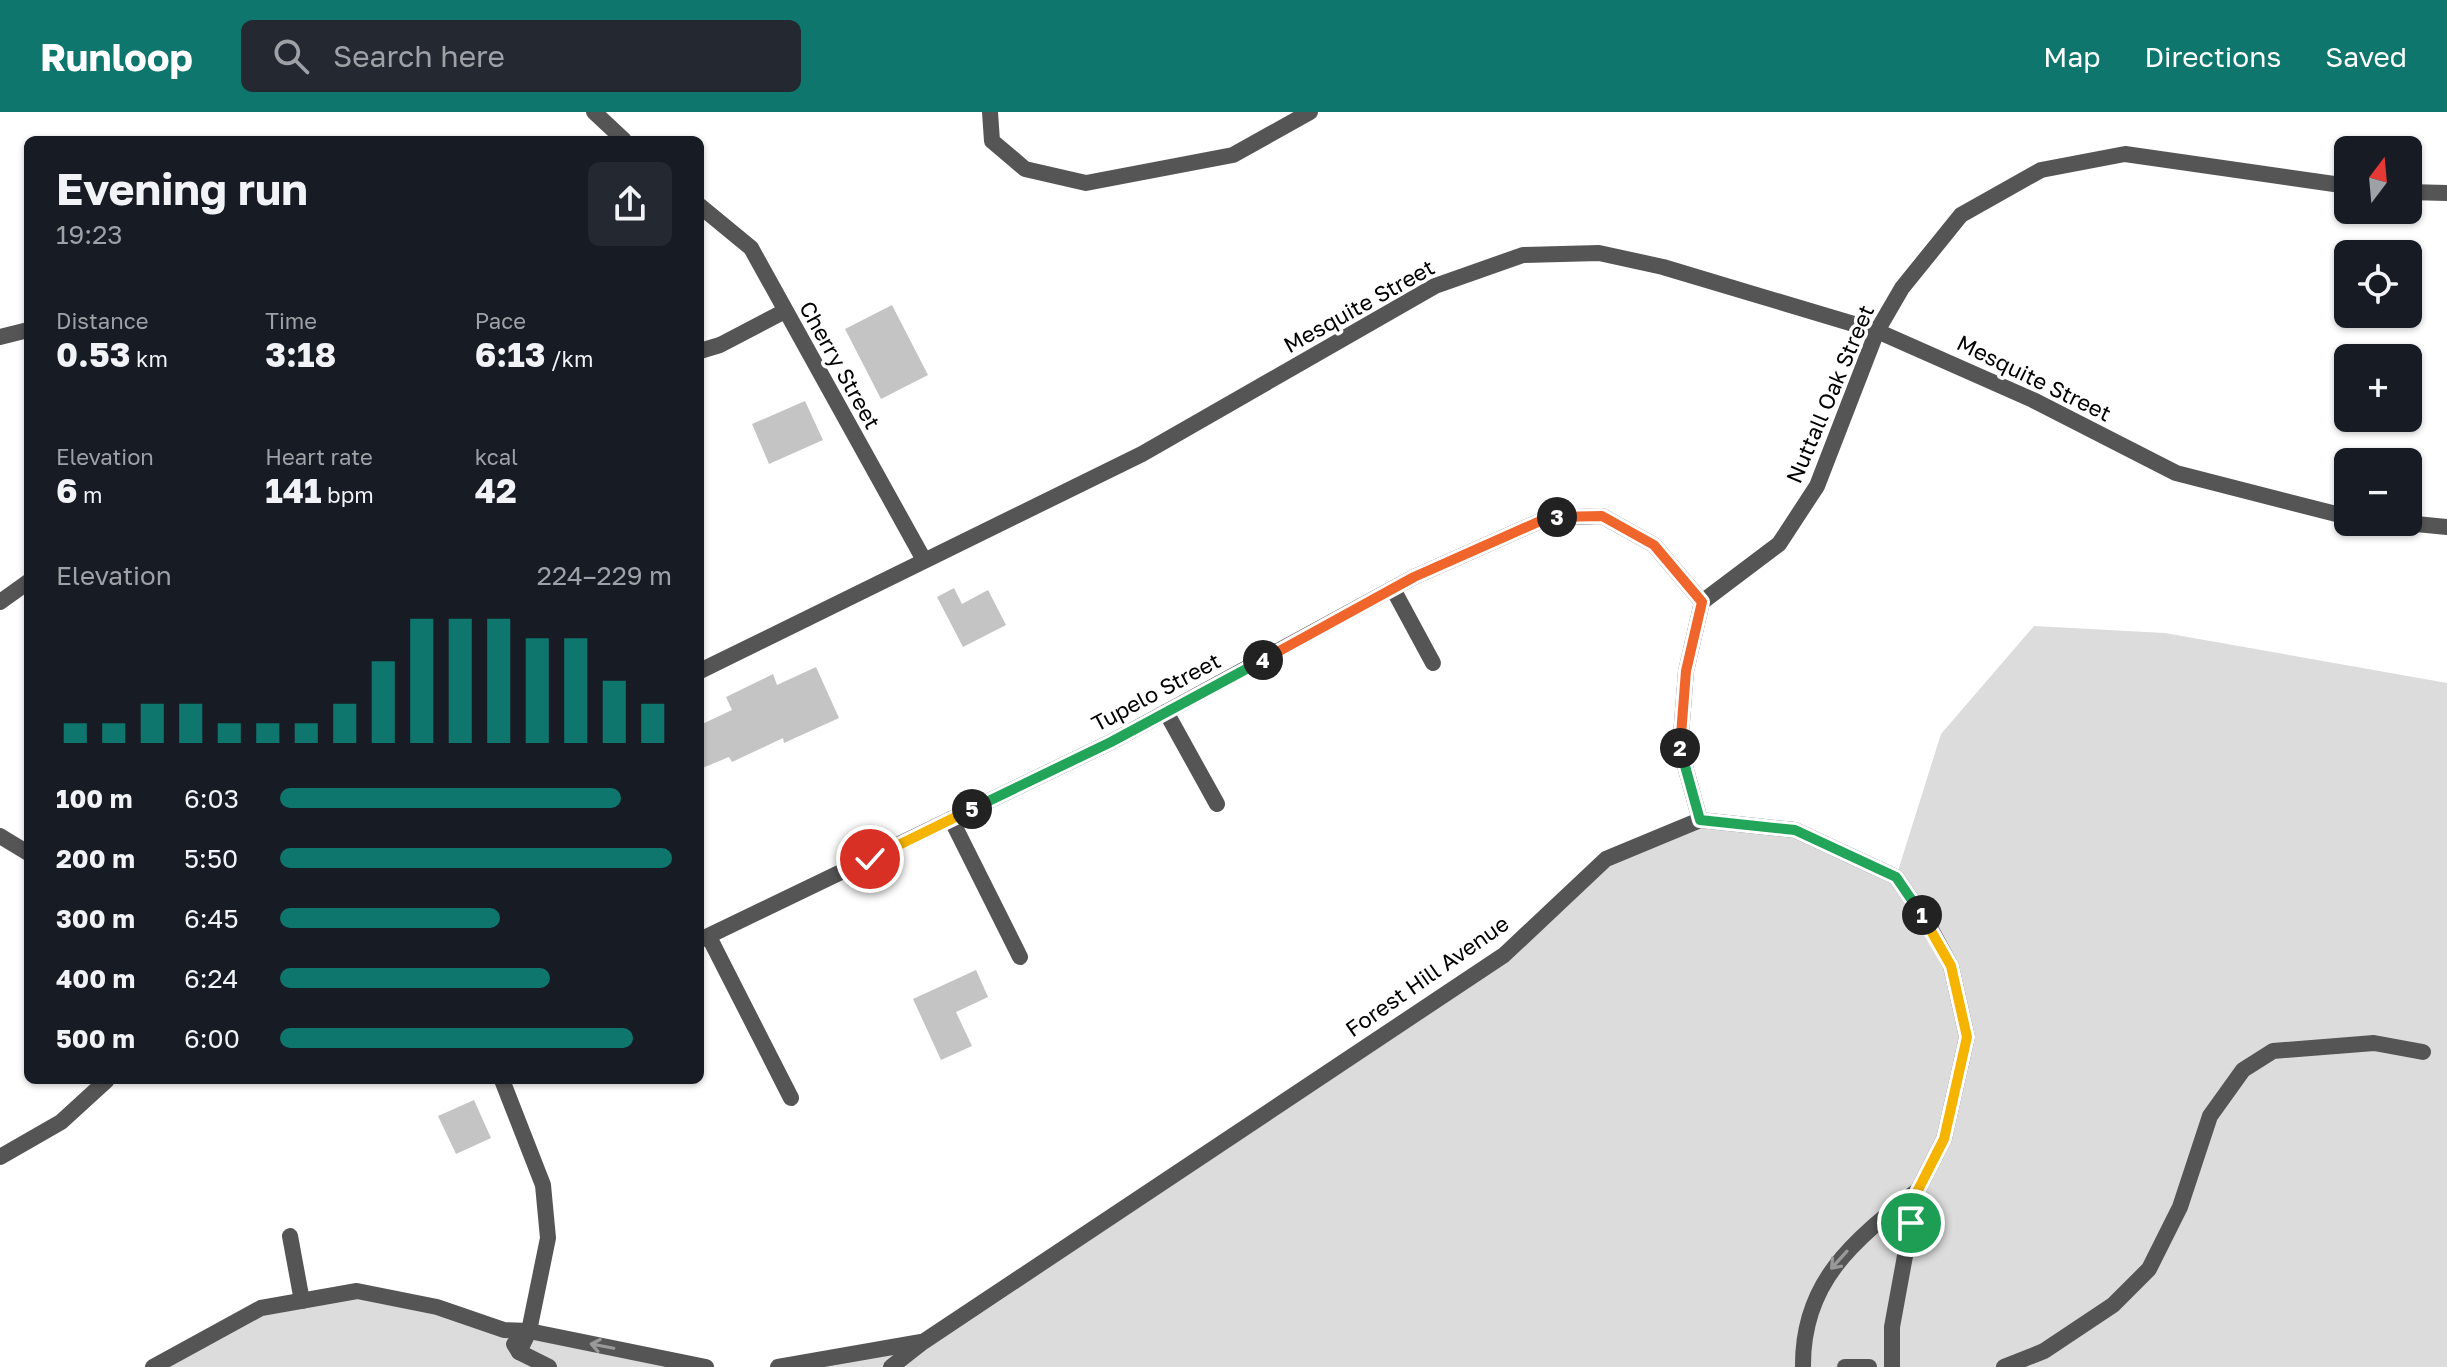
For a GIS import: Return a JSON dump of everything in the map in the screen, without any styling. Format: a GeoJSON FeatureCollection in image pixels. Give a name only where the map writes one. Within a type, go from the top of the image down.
{"type":"FeatureCollection","features":[{"type":"Feature","properties":{"kind":"street"},"geometry":{"type":"LineString","coordinates":[[594,112],[620,136]]}},
{"type":"Feature","properties":{"kind":"street"},"geometry":{"type":"LineString","coordinates":[[990,112],[992,141],[1025,169],[1086,183],[1233,155],[1310,112]]}},
{"type":"Feature","properties":{"kind":"street","name":"Nuttall Oak Street"},"geometry":{"type":"LineString","coordinates":[[1702,602],[1779,544],[1817,486],[1877,331],[1902,288],[1961,215],[2041,170],[2125,154],[2334,184]]}},
{"type":"Feature","properties":{"kind":"street"},"geometry":{"type":"LineString","coordinates":[[2422,192],[2447,193]]}},
{"type":"Feature","properties":{"kind":"street","name":"Cherry Street"},"geometry":{"type":"LineString","coordinates":[[704,209],[751,248],[924,560]]}},
{"type":"Feature","properties":{"kind":"street","name":"Mesquite Street"},"geometry":{"type":"LineString","coordinates":[[704,669],[1142,454],[1435,286],[1523,255],[1599,253],[1663,267],[1877,331],[2033,400],[2176,473],[2334,513]]}},
{"type":"Feature","properties":{"kind":"street"},"geometry":{"type":"LineString","coordinates":[[704,350],[720,345],[785,311]]}},
{"type":"Feature","properties":{"kind":"street"},"geometry":{"type":"LineString","coordinates":[[0,337],[24,331]]}},
{"type":"Feature","properties":{"kind":"street","name":"Tupelo Street"},"geometry":{"type":"LineString","coordinates":[[704,939],[1166,712],[1393,589],[1547,518],[1602,516],[1654,545],[1702,602]]}},
{"type":"Feature","properties":{"kind":"street"},"geometry":{"type":"LineString","coordinates":[[2422,525],[2447,527]]}},
{"type":"Feature","properties":{"kind":"street"},"geometry":{"type":"LineString","coordinates":[[0,602],[24,585]]}},
{"type":"Feature","properties":{"kind":"street"},"geometry":{"type":"LineString","coordinates":[[1393,589],[1433,663]]}},
{"type":"Feature","properties":{"kind":"street"},"geometry":{"type":"LineString","coordinates":[[1700,820],[1680,748],[1686,671],[1702,602]]}},
{"type":"Feature","properties":{"kind":"street"},"geometry":{"type":"LineString","coordinates":[[1166,712],[1217,804]]}},
{"type":"Feature","properties":{"kind":"street"},"geometry":{"type":"LineString","coordinates":[[951,819],[1020,957]]}},
{"type":"Feature","properties":{"kind":"street","name":"Forest Hill Avenue"},"geometry":{"type":"LineString","coordinates":[[891,1367],[923,1342],[1504,955],[1606,859],[1700,820],[1795,830],[1896,877],[1927,922],[1951,966],[1967,1037],[1944,1139],[1918,1190],[1892,1327],[1892,1367]]}},
{"type":"Feature","properties":{"kind":"street"},"geometry":{"type":"LineString","coordinates":[[0,836],[24,851]]}},
{"type":"Feature","properties":{"kind":"street"},"geometry":{"type":"LineString","coordinates":[[704,939],[791,1098]]}},
{"type":"Feature","properties":{"kind":"street"},"geometry":{"type":"LineString","coordinates":[[2004,1367],[2044,1351],[2113,1305],[2149,1269],[2180,1207],[2210,1116],[2243,1070],[2273,1051],[2374,1043],[2423,1052]]}},
{"type":"Feature","properties":{"kind":"street"},"geometry":{"type":"LineString","coordinates":[[0,1157],[61,1122],[103,1084]]}},
{"type":"Feature","properties":{"kind":"street"},"geometry":{"type":"LineString","coordinates":[[504,1084],[543,1185],[548,1238],[529,1331],[519,1352]]}},
{"type":"Feature","properties":{"kind":"street","name":"Forest Hill Avenue"},"geometry":{"type":"LineString","coordinates":[[1803,1367],[1804,1340],[1813,1305],[1828,1273],[1863,1234],[1918,1190]]}},
{"type":"Feature","properties":{"kind":"street"},"geometry":{"type":"LineString","coordinates":[[290,1236],[302,1301]]}},
{"type":"Feature","properties":{"kind":"street"},"geometry":{"type":"LineString","coordinates":[[153,1367],[261,1308],[357,1291],[437,1307],[504,1330],[529,1331],[706,1367]]}},
{"type":"Feature","properties":{"kind":"street"},"geometry":{"type":"LineString","coordinates":[[504,1330],[519,1352],[549,1367]]}},
{"type":"Feature","properties":{"kind":"street","name":"Forest Hill Avenue"},"geometry":{"type":"LineString","coordinates":[[778,1367],[923,1342]]}},
{"type":"Feature","properties":{"kind":"street"},"geometry":{"type":"LineString","coordinates":[[1845,1367],[1869,1367]]}},
{"type":"Feature","properties":{"kind":"shaded area"},"geometry":{"type":"Polygon","coordinates":[[[2034,626],[2165,633],[2447,683],[2447,1367],[778,1367],[923,1342],[1504,955],[1606,859],[1700,820],[1795,830],[1896,877],[1941,734],[2034,626]]]}},
{"type":"Feature","properties":{"kind":"shaded area"},"geometry":{"type":"Polygon","coordinates":[[[357,1291],[706,1367],[153,1367],[261,1308],[357,1291]]]}},
{"type":"Feature","properties":{"kind":"building"},"geometry":{"type":"Polygon","coordinates":[[[892,305],[928,375],[881,399],[845,329],[892,305]]]}},
{"type":"Feature","properties":{"kind":"building"},"geometry":{"type":"Polygon","coordinates":[[[805,401],[823,440],[769,464],[752,424],[805,401]]]}},
{"type":"Feature","properties":{"kind":"building"},"geometry":{"type":"Polygon","coordinates":[[[954,588],[962,604],[988,590],[1006,625],[963,647],[937,597],[954,588]]]}},
{"type":"Feature","properties":{"kind":"building"},"geometry":{"type":"Polygon","coordinates":[[[816,667],[839,718],[784,743],[783,738],[732,762],[729,757],[704,767],[704,723],[732,710],[726,697],[773,674],[777,685],[816,667]]]}},
{"type":"Feature","properties":{"kind":"building"},"geometry":{"type":"Polygon","coordinates":[[[976,970],[988,997],[956,1012],[972,1046],[941,1060],[913,999],[976,970]]]}},
{"type":"Feature","properties":{"kind":"building"},"geometry":{"type":"Polygon","coordinates":[[[474,1100],[491,1138],[456,1154],[438,1116],[474,1100]]]}},
{"type":"Feature","properties":{"kind":"route"},"geometry":{"type":"LineString","coordinates":[[870,859],[1111,742],[1414,577],[1547,518],[1602,516],[1654,545],[1702,602],[1686,671],[1680,748],[1700,820],[1795,830],[1896,877],[1927,922],[1951,966],[1967,1037],[1944,1139],[1918,1190],[1911,1223]]}}]}
